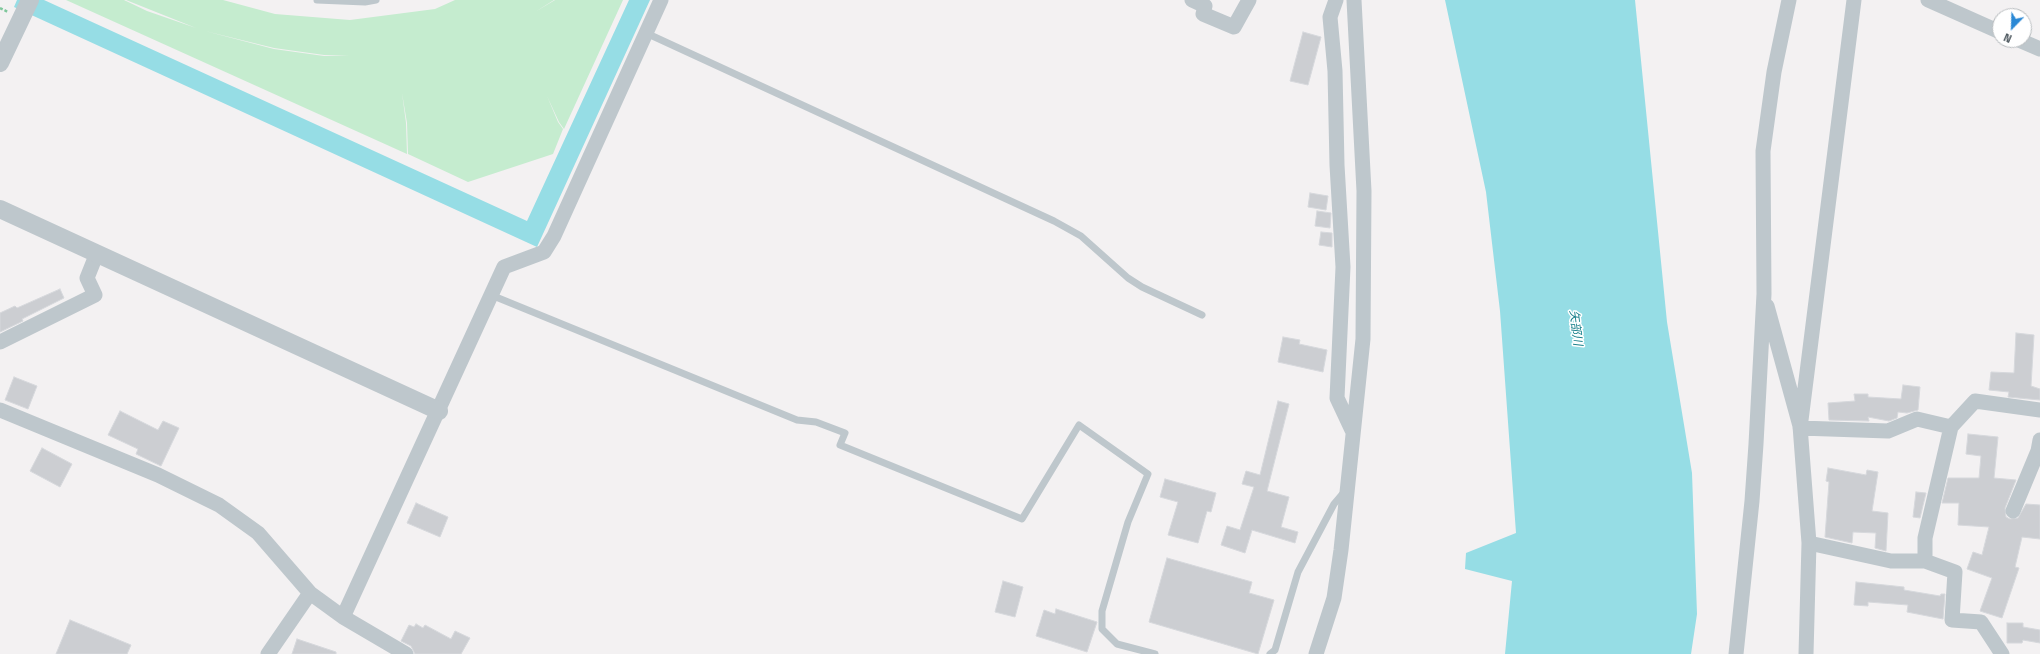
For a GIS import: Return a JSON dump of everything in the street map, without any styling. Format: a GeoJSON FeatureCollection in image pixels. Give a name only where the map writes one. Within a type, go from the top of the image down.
{"type":"FeatureCollection","features":[{"type":"Feature","properties":{"kind":"street"},"geometry":{"type":"LineString","coordinates":[[343,617],[504,267],[544,252],[661,0]]}},
{"type":"Feature","properties":{"kind":"street"},"geometry":{"type":"LineString","coordinates":[[1192,0],[1205,6],[1202,14],[1234,27],[1249,0]]}},
{"type":"Feature","properties":{"kind":"street"},"geometry":{"type":"LineString","coordinates":[[1330,0],[1335,71],[1337,165],[1343,267],[1337,398],[1353,431]]}},
{"type":"Feature","properties":{"kind":"street"},"geometry":{"type":"LineString","coordinates":[[1330,17],[1336,0]]}},
{"type":"Feature","properties":{"kind":"street"},"geometry":{"type":"LineString","coordinates":[[1316,654],[1334,598],[1341,550],[1363,339],[1364,198],[1354,0]]}},
{"type":"Feature","properties":{"kind":"street"},"geometry":{"type":"LineString","coordinates":[[1736,654],[1752,501],[1764,294],[1763,151],[1774,72],[1789,0]]}},
{"type":"Feature","properties":{"kind":"street"},"geometry":{"type":"LineString","coordinates":[[1800,428],[1854,0]]}},
{"type":"Feature","properties":{"kind":"street"},"geometry":{"type":"LineString","coordinates":[[1928,0],[1992,28]]}},
{"type":"Feature","properties":{"kind":"street"},"geometry":{"type":"LineString","coordinates":[[0,63],[26,8]]}},
{"type":"Feature","properties":{"kind":"street"},"geometry":{"type":"LineString","coordinates":[[0,209],[439,411]]}},
{"type":"Feature","properties":{"kind":"street"},"geometry":{"type":"LineString","coordinates":[[0,342],[95,295],[87,278],[97,253]]}},
{"type":"Feature","properties":{"kind":"street"},"geometry":{"type":"LineString","coordinates":[[1764,294],[1800,428],[1809,543],[1806,654]]}},
{"type":"Feature","properties":{"kind":"street"},"geometry":{"type":"LineString","coordinates":[[1925,561],[1925,538],[1951,427],[1975,401],[2040,410]]}},
{"type":"Feature","properties":{"kind":"street"},"geometry":{"type":"LineString","coordinates":[[0,410],[158,475],[219,505],[258,533],[310,593],[343,617],[406,654]]}},
{"type":"Feature","properties":{"kind":"street"},"geometry":{"type":"LineString","coordinates":[[1800,428],[1888,431],[1917,419],[1951,427]]}},
{"type":"Feature","properties":{"kind":"street"},"geometry":{"type":"LineString","coordinates":[[2013,511],[2038,451],[2040,440]]}},
{"type":"Feature","properties":{"kind":"street"},"geometry":{"type":"LineString","coordinates":[[1809,543],[1891,561],[1925,561],[1955,572],[1952,620],[1981,622],[2002,654]]}},
{"type":"Feature","properties":{"kind":"street"},"geometry":{"type":"LineString","coordinates":[[268,654],[310,593]]}},
{"type":"Feature","properties":{"kind":"lane"},"geometry":{"type":"LineString","coordinates":[[317,0],[365,2],[376,0]]}},
{"type":"Feature","properties":{"kind":"lane"},"geometry":{"type":"LineString","coordinates":[[646,33],[1054,221],[1080,236],[1128,278],[1137,284],[1202,314]]}},
{"type":"Feature","properties":{"kind":"lane"},"geometry":{"type":"LineString","coordinates":[[491,295],[797,420],[816,422],[845,433],[840,445],[1022,519],[1079,425],[1148,474],[1124,537],[1102,611],[1102,629],[1118,644],[1155,654]]}},
{"type":"Feature","properties":{"kind":"lane"},"geometry":{"type":"LineString","coordinates":[[1270,654],[1275,650],[1298,572],[1334,504],[1347,489]]}},
{"type":"Feature","properties":{"kind":"green space"},"geometry":{"type":"Polygon","coordinates":[[[66,0],[124,0],[147,11],[196,28],[126,0],[223,0],[275,14],[350,20],[435,9],[455,0],[554,0],[535,12],[555,0],[623,0],[564,129],[559,122],[547,96],[558,122],[563,129],[553,154],[468,182],[408,154],[407,123],[402,93],[406,123],[407,154],[66,0]],[[205,31],[274,49],[324,56],[349,55],[324,55],[274,48],[205,31]]]}},
{"type":"Feature","properties":{"kind":"water"},"geometry":{"type":"Polygon","coordinates":[[[17,0],[44,0],[527,221],[629,0],[650,0],[537,247],[14,7],[17,0]]]}},
{"type":"Feature","properties":{"kind":"water","name":"矢部川"},"geometry":{"type":"Polygon","coordinates":[[[1445,0],[1635,0],[1667,322],[1692,473],[1697,614],[1691,654],[1505,654],[1512,581],[1465,569],[1466,553],[1516,533],[1500,311],[1486,192],[1445,0]]]}},
{"type":"Feature","properties":{"kind":"building"},"geometry":{"type":"Polygon","coordinates":[[[1303,32],[1321,37],[1308,85],[1290,81],[1303,32]]]}},
{"type":"Feature","properties":{"kind":"building"},"geometry":{"type":"Polygon","coordinates":[[[1310,193],[1328,196],[1326,210],[1308,207],[1310,193]]]}},
{"type":"Feature","properties":{"kind":"building"},"geometry":{"type":"Polygon","coordinates":[[[1317,211],[1331,213],[1330,228],[1315,226],[1317,211]]]}},
{"type":"Feature","properties":{"kind":"building"},"geometry":{"type":"Polygon","coordinates":[[[1321,232],[1332,233],[1332,247],[1319,245],[1321,232]]]}},
{"type":"Feature","properties":{"kind":"building"},"geometry":{"type":"Polygon","coordinates":[[[60,289],[64,298],[0,332],[0,313],[15,306],[17,308],[60,289]]]}},
{"type":"Feature","properties":{"kind":"building"},"geometry":{"type":"Polygon","coordinates":[[[2016,333],[2034,335],[2031,386],[2040,389],[2040,400],[2008,397],[2009,392],[1989,390],[1991,372],[2014,373],[2016,333]]]}},
{"type":"Feature","properties":{"kind":"building"},"geometry":{"type":"Polygon","coordinates":[[[1283,337],[1300,340],[1299,344],[1327,350],[1323,372],[1278,362],[1283,337]]]}},
{"type":"Feature","properties":{"kind":"building"},"geometry":{"type":"Polygon","coordinates":[[[14,377],[37,386],[28,409],[5,400],[14,377]]]}},
{"type":"Feature","properties":{"kind":"building"},"geometry":{"type":"Polygon","coordinates":[[[1903,385],[1920,387],[1918,410],[1907,413],[1898,412],[1897,418],[1889,421],[1868,417],[1869,421],[1829,420],[1828,403],[1855,401],[1854,394],[1868,394],[1868,397],[1901,399],[1903,385]]]}},
{"type":"Feature","properties":{"kind":"building"},"geometry":{"type":"Polygon","coordinates":[[[1278,401],[1289,404],[1267,491],[1289,497],[1281,527],[1298,532],[1295,543],[1252,530],[1245,553],[1221,545],[1227,526],[1240,530],[1254,487],[1242,484],[1246,471],[1260,475],[1278,401]]]}},
{"type":"Feature","properties":{"kind":"building"},"geometry":{"type":"Polygon","coordinates":[[[120,411],[158,430],[163,421],[179,428],[161,466],[136,454],[138,449],[108,435],[120,411]]]}},
{"type":"Feature","properties":{"kind":"building"},"geometry":{"type":"Polygon","coordinates":[[[1968,434],[1998,437],[1994,478],[2016,480],[2005,508],[2006,517],[2010,519],[2018,518],[2026,504],[2040,505],[2040,539],[2022,537],[2015,567],[2019,568],[2002,618],[1980,611],[1992,578],[1967,569],[1973,552],[1982,555],[1989,527],[1958,525],[1959,503],[1942,503],[1948,478],[1979,478],[1981,456],[1966,454],[1968,434]]]}},
{"type":"Feature","properties":{"kind":"building"},"geometry":{"type":"Polygon","coordinates":[[[42,448],[72,464],[60,487],[30,471],[42,448]]]}},
{"type":"Feature","properties":{"kind":"building"},"geometry":{"type":"Polygon","coordinates":[[[1828,468],[1866,475],[1867,470],[1878,472],[1872,511],[1888,513],[1886,551],[1875,548],[1876,533],[1853,532],[1852,543],[1825,537],[1829,482],[1826,481],[1828,468]]]}},
{"type":"Feature","properties":{"kind":"building"},"geometry":{"type":"Polygon","coordinates":[[[1165,479],[1216,493],[1211,512],[1207,511],[1198,543],[1168,535],[1178,502],[1160,497],[1165,479]]]}},
{"type":"Feature","properties":{"kind":"building"},"geometry":{"type":"Polygon","coordinates":[[[1916,492],[1926,493],[1920,518],[1913,517],[1916,492]]]}},
{"type":"Feature","properties":{"kind":"building"},"geometry":{"type":"Polygon","coordinates":[[[416,503],[448,517],[440,537],[407,523],[416,503]]]}},
{"type":"Feature","properties":{"kind":"building"},"geometry":{"type":"Polygon","coordinates":[[[1167,558],[1252,582],[1249,593],[1274,600],[1258,654],[1149,622],[1167,558]]]}},
{"type":"Feature","properties":{"kind":"building"},"geometry":{"type":"Polygon","coordinates":[[[1003,581],[1023,587],[1015,617],[995,612],[1003,581]]]}},
{"type":"Feature","properties":{"kind":"building"},"geometry":{"type":"Polygon","coordinates":[[[1856,582],[1904,587],[1904,590],[1940,596],[1941,594],[1945,594],[1943,619],[1907,612],[1908,605],[1868,602],[1868,606],[1854,605],[1856,582]]]}},
{"type":"Feature","properties":{"kind":"building"},"geometry":{"type":"Polygon","coordinates":[[[1056,609],[1097,622],[1087,652],[1036,636],[1044,610],[1055,614],[1056,609]]]}},
{"type":"Feature","properties":{"kind":"building"},"geometry":{"type":"Polygon","coordinates":[[[70,620],[131,645],[127,654],[56,654],[70,620]]]}},
{"type":"Feature","properties":{"kind":"building"},"geometry":{"type":"Polygon","coordinates":[[[2007,623],[2023,623],[2023,627],[2040,630],[2040,643],[2023,640],[2022,643],[2007,643],[2007,623]]]}},
{"type":"Feature","properties":{"kind":"building"},"geometry":{"type":"Polygon","coordinates":[[[416,624],[423,628],[425,625],[451,639],[455,631],[470,638],[461,654],[415,654],[411,646],[401,641],[409,625],[414,627],[416,624]]]}},
{"type":"Feature","properties":{"kind":"building"},"geometry":{"type":"Polygon","coordinates":[[[297,639],[336,652],[336,654],[292,654],[297,639]]]}}]}
